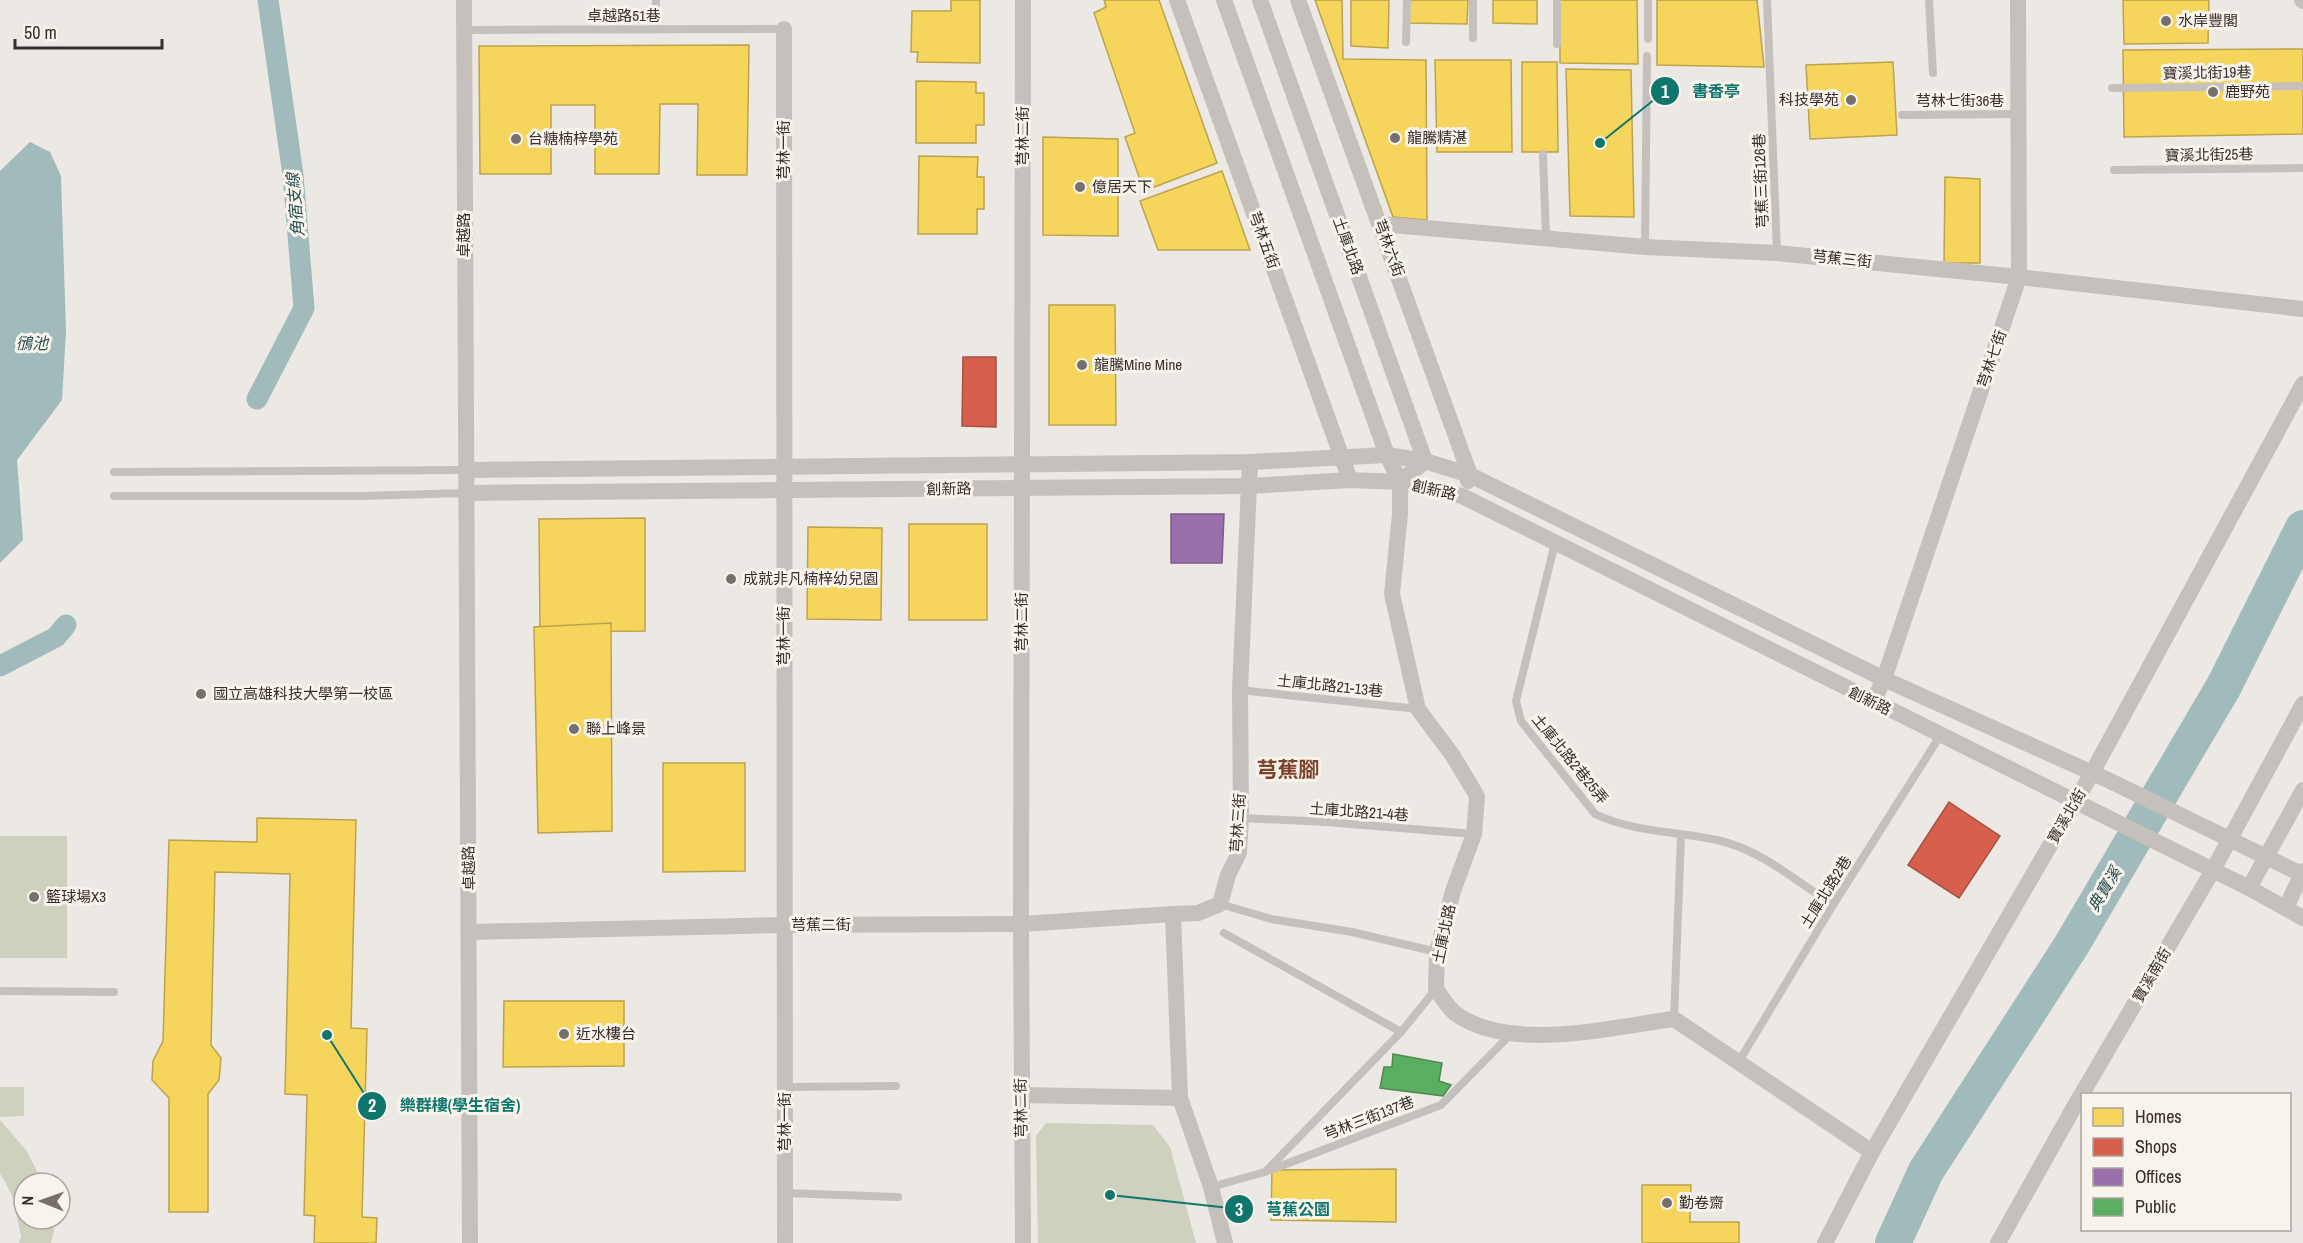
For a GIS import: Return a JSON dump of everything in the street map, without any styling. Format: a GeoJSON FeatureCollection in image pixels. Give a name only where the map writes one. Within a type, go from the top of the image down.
{"type":"FeatureCollection","features":[{"type":"Feature","properties":{"kind":"street","name":"卓越路"},"geometry":{"type":"LineString","coordinates":[[464,0],[470,1243]]}},
{"type":"Feature","properties":{"kind":"street","name":"芎林二街"},"geometry":{"type":"LineString","coordinates":[[1023,0],[1021,924],[1023,1243]]}},
{"type":"Feature","properties":{"kind":"street","name":"芎林五街"},"geometry":{"type":"LineString","coordinates":[[1177,0],[1350,480]]}},
{"type":"Feature","properties":{"kind":"street","name":"土庫北路"},"geometry":{"type":"LineString","coordinates":[[1224,0],[1387,455],[1400,482],[1400,514],[1392,594],[1418,709],[1453,756],[1477,796],[1474,834],[1453,891],[1437,952],[1436,989]]}},
{"type":"Feature","properties":{"kind":"street","name":"土庫北路"},"geometry":{"type":"LineString","coordinates":[[1260,0],[1425,461]]}},
{"type":"Feature","properties":{"kind":"street","name":"芎林六街"},"geometry":{"type":"LineString","coordinates":[[1298,0],[1470,475]]}},
{"type":"Feature","properties":{"kind":"street","name":"芎林七街"},"geometry":{"type":"LineString","coordinates":[[1873,702],[1884,679],[2019,277],[2018,0]]}},
{"type":"Feature","properties":{"kind":"street","name":"芎林一街"},"geometry":{"type":"LineString","coordinates":[[784,29],[785,1243]]}},
{"type":"Feature","properties":{"kind":"street","name":"芎蕉三街"},"geometry":{"type":"LineString","coordinates":[[1380,224],[1645,247],[1777,253],[2303,309]]}},
{"type":"Feature","properties":{"kind":"street","name":"寶溪北街"},"geometry":{"type":"LineString","coordinates":[[1825,1243],[1872,1152],[2092,773],[2303,384]]}},
{"type":"Feature","properties":{"kind":"street","name":"創新路"},"geometry":{"type":"LineString","coordinates":[[465,470],[1250,462],[1342,455],[1387,455],[1425,461],[1470,475],[1884,679],[2108,780],[2302,873]]}},
{"type":"Feature","properties":{"kind":"street"},"geometry":{"type":"LineString","coordinates":[[1400,482],[1425,461]]}},
{"type":"Feature","properties":{"kind":"street","name":"芎林三街"},"geometry":{"type":"LineString","coordinates":[[1220,904],[1228,875],[1239,854],[1240,690],[1250,462]]}},
{"type":"Feature","properties":{"kind":"street"},"geometry":{"type":"LineString","coordinates":[[1462,496],[1470,475]]}},
{"type":"Feature","properties":{"kind":"street","name":"創新路"},"geometry":{"type":"LineString","coordinates":[[465,493],[1250,486],[1350,480],[1400,482],[1462,496],[2249,888],[2303,918]]}},
{"type":"Feature","properties":{"kind":"street","name":"寶溪南街"},"geometry":{"type":"LineString","coordinates":[[2082,1093],[2206,867],[2230,838],[2303,704]]}},
{"type":"Feature","properties":{"kind":"street"},"geometry":{"type":"LineString","coordinates":[[2249,888],[2303,790]]}},
{"type":"Feature","properties":{"kind":"street"},"geometry":{"type":"LineString","coordinates":[[2286,908],[2302,873]]}},
{"type":"Feature","properties":{"kind":"street"},"geometry":{"type":"LineString","coordinates":[[1220,904],[1198,913],[1173,914],[1180,1098],[1211,1187],[1225,1243]]}},
{"type":"Feature","properties":{"kind":"street","name":"芎蕉二街"},"geometry":{"type":"LineString","coordinates":[[469,932],[784,925],[1021,924],[1173,914]]}},
{"type":"Feature","properties":{"kind":"street"},"geometry":{"type":"LineString","coordinates":[[1436,989],[1455,1013],[1484,1029],[1512,1034],[1543,1036],[1674,1019],[1872,1152]]}},
{"type":"Feature","properties":{"kind":"street","name":"寶溪南街"},"geometry":{"type":"LineString","coordinates":[[1998,1243],[2081,1094]]}},
{"type":"Feature","properties":{"kind":"street"},"geometry":{"type":"LineString","coordinates":[[1021,1095],[1180,1098]]}},
{"type":"Feature","properties":{"kind":"lane"},"geometry":{"type":"LineString","coordinates":[[655,29],[656,0]]}},
{"type":"Feature","properties":{"kind":"lane"},"geometry":{"type":"LineString","coordinates":[[1406,42],[1407,0]]}},
{"type":"Feature","properties":{"kind":"lane"},"geometry":{"type":"LineString","coordinates":[[1473,0],[1473,38]]}},
{"type":"Feature","properties":{"kind":"lane"},"geometry":{"type":"LineString","coordinates":[[1557,0],[1557,44]]}},
{"type":"Feature","properties":{"kind":"lane"},"geometry":{"type":"LineString","coordinates":[[1647,0],[1648,39]]}},
{"type":"Feature","properties":{"kind":"lane","name":"芎蕉三街126巷"},"geometry":{"type":"LineString","coordinates":[[1767,0],[1777,253]]}},
{"type":"Feature","properties":{"kind":"lane"},"geometry":{"type":"LineString","coordinates":[[1929,0],[1933,73]]}},
{"type":"Feature","properties":{"kind":"lane","name":"卓越路51巷"},"geometry":{"type":"LineString","coordinates":[[464,30],[784,29]]}},
{"type":"Feature","properties":{"kind":"lane"},"geometry":{"type":"LineString","coordinates":[[1645,247],[1647,56]]}},
{"type":"Feature","properties":{"kind":"lane","name":"寶溪北街19巷"},"geometry":{"type":"LineString","coordinates":[[2112,88],[2303,86]]}},
{"type":"Feature","properties":{"kind":"lane","name":"芎林七街36巷"},"geometry":{"type":"LineString","coordinates":[[1902,115],[2019,114]]}},
{"type":"Feature","properties":{"kind":"lane"},"geometry":{"type":"LineString","coordinates":[[1543,154],[1546,237]]}},
{"type":"Feature","properties":{"kind":"lane","name":"寶溪北街25巷"},"geometry":{"type":"LineString","coordinates":[[2114,170],[2303,168]]}},
{"type":"Feature","properties":{"kind":"lane"},"geometry":{"type":"LineString","coordinates":[[114,472],[465,470]]}},
{"type":"Feature","properties":{"kind":"lane"},"geometry":{"type":"LineString","coordinates":[[114,496],[360,496],[465,493]]}},
{"type":"Feature","properties":{"kind":"lane","name":"土庫北路2巷25弄"},"geometry":{"type":"LineString","coordinates":[[1555,543],[1516,701],[1521,721],[1595,814],[1613,823],[1722,841],[1758,855],[1833,905]]}},
{"type":"Feature","properties":{"kind":"lane","name":"土庫北路21-13巷"},"geometry":{"type":"LineString","coordinates":[[1240,690],[1418,709]]}},
{"type":"Feature","properties":{"kind":"lane","name":"土庫北路2巷"},"geometry":{"type":"LineString","coordinates":[[1738,1064],[1833,905],[1940,736]]}},
{"type":"Feature","properties":{"kind":"lane","name":"土庫北路21-4巷"},"geometry":{"type":"LineString","coordinates":[[1241,818],[1326,822],[1474,834]]}},
{"type":"Feature","properties":{"kind":"lane"},"geometry":{"type":"LineString","coordinates":[[1674,1019],[1681,835]]}},
{"type":"Feature","properties":{"kind":"lane"},"geometry":{"type":"LineString","coordinates":[[1220,904],[1271,919],[1352,932],[1437,952]]}},
{"type":"Feature","properties":{"kind":"lane"},"geometry":{"type":"LineString","coordinates":[[1224,933],[1401,1032]]}},
{"type":"Feature","properties":{"kind":"lane"},"geometry":{"type":"LineString","coordinates":[[1265,1172],[1401,1032],[1436,989]]}},
{"type":"Feature","properties":{"kind":"lane"},"geometry":{"type":"LineString","coordinates":[[0,991],[114,992]]}},
{"type":"Feature","properties":{"kind":"lane","name":"芎林三街137巷"},"geometry":{"type":"LineString","coordinates":[[1211,1187],[1265,1172],[1441,1105],[1512,1034]]}},
{"type":"Feature","properties":{"kind":"lane"},"geometry":{"type":"LineString","coordinates":[[784,1087],[896,1086]]}},
{"type":"Feature","properties":{"kind":"lane"},"geometry":{"type":"LineString","coordinates":[[785,1193],[898,1197]]}},
{"type":"Feature","properties":{"kind":"green space","name":"籃球場X3"},"geometry":{"type":"Polygon","coordinates":[[[0,836],[67,836],[67,958],[0,958],[0,836]]]}},
{"type":"Feature","properties":{"kind":"green space"},"geometry":{"type":"Polygon","coordinates":[[[0,1087],[24,1087],[24,1116],[0,1117],[0,1087]]]}},
{"type":"Feature","properties":{"kind":"green space"},"geometry":{"type":"Polygon","coordinates":[[[0,1120],[26,1150],[37,1171],[12,1171],[12,1195],[0,1173],[0,1120]]]}},
{"type":"Feature","properties":{"kind":"green space"},"geometry":{"type":"Polygon","coordinates":[[[1046,1123],[1153,1125],[1170,1147],[1196,1243],[1038,1243],[1036,1136],[1046,1123]]]}},
{"type":"Feature","properties":{"kind":"green space"},"geometry":{"type":"Polygon","coordinates":[[[20,1231],[54,1231],[51,1243],[19,1243],[20,1231]]]}},
{"type":"Feature","properties":{"kind":"water","name":"鴴池"},"geometry":{"type":"Polygon","coordinates":[[[30,142],[50,152],[61,176],[66,331],[62,400],[17,460],[23,540],[0,563],[0,171],[30,142]]]}},
{"type":"Feature","properties":{"kind":"building: Homes"},"geometry":{"type":"Polygon","coordinates":[[[951,0],[980,0],[980,63],[917,62],[918,52],[911,52],[912,11],[951,11],[951,0]]]}},
{"type":"Feature","properties":{"kind":"building: Homes"},"geometry":{"type":"Polygon","coordinates":[[[1104,0],[1159,0],[1217,163],[1144,191],[1125,137],[1135,133],[1094,13],[1106,7],[1104,0]]]}},
{"type":"Feature","properties":{"kind":"building: Homes","name":"龍騰精湛"},"geometry":{"type":"Polygon","coordinates":[[[1315,0],[1342,0],[1343,59],[1426,60],[1427,220],[1393,217],[1315,0]]]}},
{"type":"Feature","properties":{"kind":"building: Homes"},"geometry":{"type":"Polygon","coordinates":[[[1351,0],[1389,0],[1388,48],[1351,46],[1351,0]]]}},
{"type":"Feature","properties":{"kind":"building: Homes"},"geometry":{"type":"Polygon","coordinates":[[[1408,0],[1468,0],[1467,24],[1408,23],[1408,0]]]}},
{"type":"Feature","properties":{"kind":"building: Homes"},"geometry":{"type":"Polygon","coordinates":[[[1493,0],[1537,0],[1537,24],[1493,23],[1493,0]]]}},
{"type":"Feature","properties":{"kind":"building: Homes"},"geometry":{"type":"Polygon","coordinates":[[[1560,0],[1637,0],[1638,64],[1560,63],[1560,0]]]}},
{"type":"Feature","properties":{"kind":"building: Homes"},"geometry":{"type":"Polygon","coordinates":[[[1657,0],[1757,0],[1764,67],[1657,65],[1657,0]]]}},
{"type":"Feature","properties":{"kind":"building: Homes","name":"水岸豐閣"},"geometry":{"type":"Polygon","coordinates":[[[2123,0],[2209,0],[2208,43],[2124,44],[2123,0]]]}},
{"type":"Feature","properties":{"kind":"building: Homes","name":"台糖楠梓學苑"},"geometry":{"type":"Polygon","coordinates":[[[749,45],[747,175],[697,175],[698,104],[660,104],[659,174],[595,174],[595,105],[551,105],[551,174],[480,174],[479,46],[749,45]]]}},
{"type":"Feature","properties":{"kind":"building: Homes","name":"鹿野苑"},"geometry":{"type":"Polygon","coordinates":[[[2303,49],[2303,134],[2124,137],[2123,50],[2303,49]]]}},
{"type":"Feature","properties":{"kind":"building: Homes"},"geometry":{"type":"Polygon","coordinates":[[[1435,60],[1511,60],[1512,152],[1437,152],[1435,60]]]}},
{"type":"Feature","properties":{"kind":"building: Homes"},"geometry":{"type":"Polygon","coordinates":[[[1522,62],[1557,62],[1558,152],[1522,152],[1522,62]]]}},
{"type":"Feature","properties":{"kind":"building: Homes","name":"科技學苑"},"geometry":{"type":"Polygon","coordinates":[[[1893,62],[1897,135],[1810,139],[1806,65],[1893,62]]]}},
{"type":"Feature","properties":{"kind":"building: Homes"},"geometry":{"type":"Polygon","coordinates":[[[1566,69],[1631,70],[1634,217],[1570,216],[1566,69]]]}},
{"type":"Feature","properties":{"kind":"building: Homes"},"geometry":{"type":"Polygon","coordinates":[[[916,81],[976,82],[976,93],[984,93],[984,125],[976,125],[976,143],[916,143],[916,81]]]}},
{"type":"Feature","properties":{"kind":"building: Homes","name":"億居天下"},"geometry":{"type":"Polygon","coordinates":[[[1043,137],[1118,139],[1118,236],[1043,235],[1043,137]]]}},
{"type":"Feature","properties":{"kind":"building: Homes"},"geometry":{"type":"Polygon","coordinates":[[[919,156],[978,157],[977,177],[984,177],[984,209],[977,209],[977,234],[918,234],[919,156]]]}},
{"type":"Feature","properties":{"kind":"building: Homes"},"geometry":{"type":"Polygon","coordinates":[[[1222,171],[1250,250],[1158,250],[1140,201],[1222,171]]]}},
{"type":"Feature","properties":{"kind":"building: Homes"},"geometry":{"type":"Polygon","coordinates":[[[1945,177],[1980,179],[1980,263],[1944,263],[1945,177]]]}},
{"type":"Feature","properties":{"kind":"building: Homes","name":"龍騰Mine Mine"},"geometry":{"type":"Polygon","coordinates":[[[1049,305],[1115,305],[1116,425],[1049,425],[1049,305]]]}},
{"type":"Feature","properties":{"kind":"building: Homes"},"geometry":{"type":"Polygon","coordinates":[[[645,518],[645,631],[540,632],[539,519],[645,518]]]}},
{"type":"Feature","properties":{"kind":"building: Homes"},"geometry":{"type":"Polygon","coordinates":[[[909,524],[987,524],[987,620],[909,620],[909,524]]]}},
{"type":"Feature","properties":{"kind":"building: Homes"},"geometry":{"type":"Polygon","coordinates":[[[808,527],[882,528],[881,620],[807,619],[808,527]]]}},
{"type":"Feature","properties":{"kind":"building: Homes","name":"聯上峰景"},"geometry":{"type":"Polygon","coordinates":[[[611,623],[612,831],[538,833],[534,627],[611,623]]]}},
{"type":"Feature","properties":{"kind":"building: Homes"},"geometry":{"type":"Polygon","coordinates":[[[663,763],[745,763],[745,871],[663,872],[663,763]]]}},
{"type":"Feature","properties":{"kind":"building: Homes"},"geometry":{"type":"Polygon","coordinates":[[[257,818],[356,820],[351,1028],[367,1029],[362,1217],[377,1218],[376,1243],[314,1243],[315,1216],[304,1215],[307,1095],[285,1094],[290,874],[215,872],[211,1045],[221,1058],[219,1080],[208,1094],[208,1212],[169,1212],[169,1098],[152,1080],[153,1061],[163,1041],[169,840],[257,842],[257,818]]]}},
{"type":"Feature","properties":{"kind":"building: Homes","name":"近水樓台"},"geometry":{"type":"Polygon","coordinates":[[[504,1001],[624,1001],[624,1066],[503,1067],[504,1001]]]}},
{"type":"Feature","properties":{"kind":"building: Homes"},"geometry":{"type":"Polygon","coordinates":[[[1396,1169],[1396,1222],[1271,1220],[1272,1170],[1396,1169]]]}},
{"type":"Feature","properties":{"kind":"building: Homes","name":"勤卷齋"},"geometry":{"type":"Polygon","coordinates":[[[1642,1185],[1691,1185],[1690,1222],[1739,1222],[1739,1243],[1642,1243],[1642,1185]]]}},
{"type":"Feature","properties":{"kind":"building: Shops"},"geometry":{"type":"Polygon","coordinates":[[[963,357],[996,357],[996,427],[962,426],[963,357]]]}},
{"type":"Feature","properties":{"kind":"building: Shops"},"geometry":{"type":"Polygon","coordinates":[[[1949,802],[2000,836],[1959,898],[1908,865],[1949,802]]]}},
{"type":"Feature","properties":{"kind":"building: Offices"},"geometry":{"type":"Polygon","coordinates":[[[1171,514],[1224,514],[1222,563],[1171,563],[1171,514]]]}},
{"type":"Feature","properties":{"kind":"building: Public"},"geometry":{"type":"Polygon","coordinates":[[[1393,1054],[1442,1063],[1439,1081],[1451,1085],[1443,1096],[1380,1088],[1384,1067],[1392,1067],[1393,1054]]]}},
{"type":"Feature","properties":{"kind":"waterway","name":"角宿支線"},"geometry":{"type":"LineString","coordinates":[[257,399],[304,308],[293,175],[268,0]]}},
{"type":"Feature","properties":{"kind":"waterway","name":"典寶溪"},"geometry":{"type":"LineString","coordinates":[[1893,1243],[1926,1171],[2071,946],[2224,686],[2303,528]]}},
{"type":"Feature","properties":{"kind":"waterway","name":"角宿支線"},"geometry":{"type":"LineString","coordinates":[[0,666],[56,637],[66,625]]}},
{"type":"Feature","properties":{"kind":"place","name":"水岸豐閣"},"geometry":{"type":"Point","coordinates":[2166,21]}},
{"type":"Feature","properties":{"kind":"place","name":"鹿野苑"},"geometry":{"type":"Point","coordinates":[2213,92]}},
{"type":"Feature","properties":{"kind":"place","name":"科技學苑"},"geometry":{"type":"Point","coordinates":[1851,100]}},
{"type":"Feature","properties":{"kind":"place","name":"龍騰精湛"},"geometry":{"type":"Point","coordinates":[1395,138]}},
{"type":"Feature","properties":{"kind":"place","name":"台糖楠梓學苑"},"geometry":{"type":"Point","coordinates":[516,139]}},
{"type":"Feature","properties":{"kind":"place","name":"書香亭"},"geometry":{"type":"Point","coordinates":[1600,143]}},
{"type":"Feature","properties":{"kind":"place","name":"億居天下"},"geometry":{"type":"Point","coordinates":[1080,187]}},
{"type":"Feature","properties":{"kind":"place","name":"龍騰Mine Mine"},"geometry":{"type":"Point","coordinates":[1082,365]}},
{"type":"Feature","properties":{"kind":"place","name":"成就非凡楠梓幼兒園"},"geometry":{"type":"Point","coordinates":[731,579]}},
{"type":"Feature","properties":{"kind":"place","name":"國立高雄科技大學第一校區"},"geometry":{"type":"Point","coordinates":[201,694]}},
{"type":"Feature","properties":{"kind":"place","name":"聯上峰景"},"geometry":{"type":"Point","coordinates":[574,729]}},
{"type":"Feature","properties":{"kind":"place","name":"籃球場X3"},"geometry":{"type":"Point","coordinates":[34,897]}},
{"type":"Feature","properties":{"kind":"place","name":"近水樓台"},"geometry":{"type":"Point","coordinates":[564,1034]}},
{"type":"Feature","properties":{"kind":"place","name":"樂群樓(學生宿舍)"},"geometry":{"type":"Point","coordinates":[327,1035]}},
{"type":"Feature","properties":{"kind":"place","name":"芎蕉公園"},"geometry":{"type":"Point","coordinates":[1110,1195]}},
{"type":"Feature","properties":{"kind":"place","name":"勤卷齋"},"geometry":{"type":"Point","coordinates":[1667,1203]}},
{"type":"Feature","properties":{"kind":"district","name":"芎蕉腳"},"geometry":{"type":"Point","coordinates":[1288,770]}}]}
